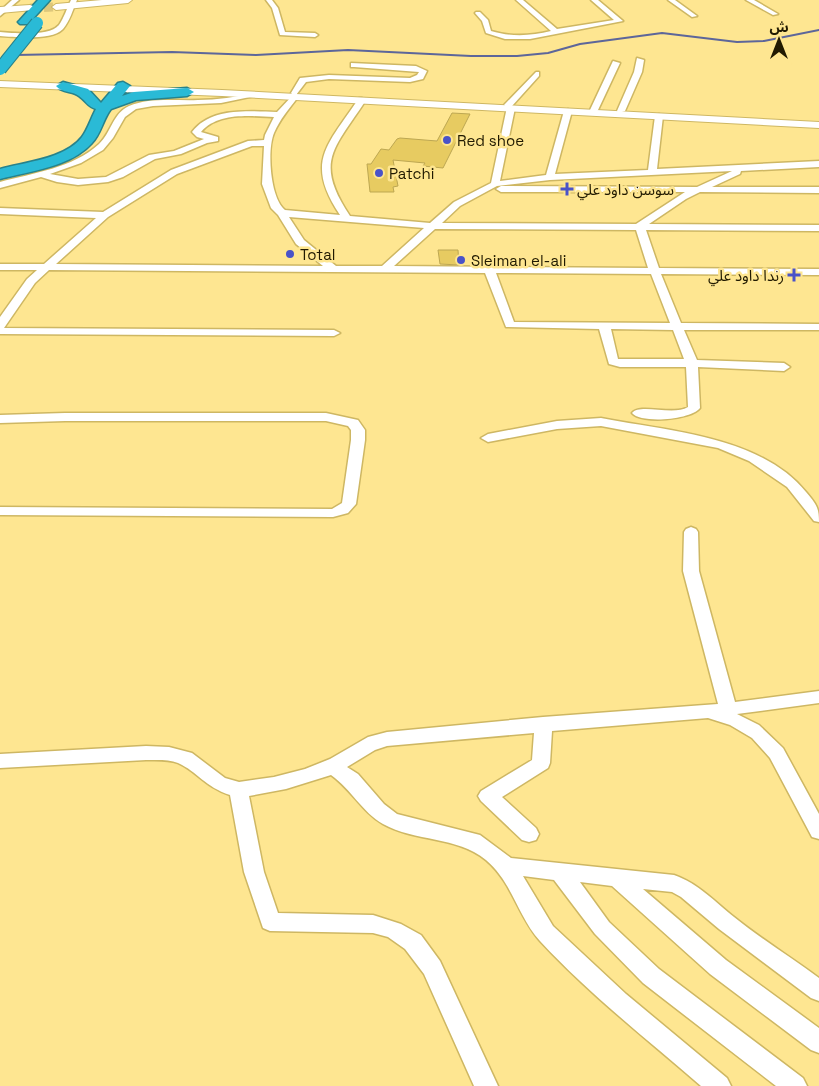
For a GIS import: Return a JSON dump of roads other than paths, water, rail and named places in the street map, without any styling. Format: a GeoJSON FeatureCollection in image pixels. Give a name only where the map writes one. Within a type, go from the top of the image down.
{"type":"FeatureCollection","features":[{"type":"Feature","properties":{"kind":"highway"},"geometry":{"type":"LineString","coordinates":[[0,70],[44,0]]}},
{"type":"Feature","properties":{"kind":"highway"},"geometry":{"type":"LineString","coordinates":[[0,55],[31,22],[56,4]]}},
{"type":"Feature","properties":{"kind":"highway"},"geometry":{"type":"LineString","coordinates":[[63,86],[83,92],[102,106]]}},
{"type":"Feature","properties":{"kind":"highway"},"geometry":{"type":"LineString","coordinates":[[16,155],[52,149],[76,138],[116,87]]}},
{"type":"Feature","properties":{"kind":"highway"},"geometry":{"type":"LineString","coordinates":[[102,106],[134,96],[186,92]]}},
{"type":"Feature","properties":{"kind":"highway"},"geometry":{"type":"LineString","coordinates":[[0,174],[56,159],[75,151],[88,139],[102,111],[102,106]]}},
{"type":"Feature","properties":{"kind":"main road"},"geometry":{"type":"LineString","coordinates":[[56,4],[128,0]]}},
{"type":"Feature","properties":{"kind":"main road"},"geometry":{"type":"LineString","coordinates":[[2,11],[30,8]]}},
{"type":"Feature","properties":{"kind":"main road"},"geometry":{"type":"LineString","coordinates":[[0,82],[621,111],[819,123]]}},
{"type":"Feature","properties":{"kind":"main road"},"geometry":{"type":"LineString","coordinates":[[0,82],[186,92],[295,95],[659,116],[819,123]]}},
{"type":"Feature","properties":{"kind":"street"},"geometry":{"type":"LineString","coordinates":[[2,11],[16,0]]}},
{"type":"Feature","properties":{"kind":"street"},"geometry":{"type":"LineString","coordinates":[[268,0],[275,8],[282,34],[315,35]]}},
{"type":"Feature","properties":{"kind":"street"},"geometry":{"type":"LineString","coordinates":[[519,0],[528,0]]}},
{"type":"Feature","properties":{"kind":"street"},"geometry":{"type":"LineString","coordinates":[[519,0],[557,31]]}},
{"type":"Feature","properties":{"kind":"street"},"geometry":{"type":"LineString","coordinates":[[478,13],[485,20],[488,32],[500,36],[521,38],[620,21],[594,0]]}},
{"type":"Feature","properties":{"kind":"street"},"geometry":{"type":"LineString","coordinates":[[671,0],[694,16]]}},
{"type":"Feature","properties":{"kind":"street"},"geometry":{"type":"LineString","coordinates":[[749,0],[775,14]]}},
{"type":"Feature","properties":{"kind":"street"},"geometry":{"type":"LineString","coordinates":[[0,34],[53,32],[60,28],[73,3]]}},
{"type":"Feature","properties":{"kind":"street"},"geometry":{"type":"LineString","coordinates":[[621,111],[638,72],[640,60]]}},
{"type":"Feature","properties":{"kind":"street"},"geometry":{"type":"LineString","coordinates":[[594,110],[616,63]]}},
{"type":"Feature","properties":{"kind":"street"},"geometry":{"type":"LineString","coordinates":[[333,269],[300,242],[282,213],[276,208],[267,184],[268,143],[269,135],[279,115],[295,95],[303,80],[329,77],[410,80],[420,78],[423,71],[416,68],[354,65]]}},
{"type":"Feature","properties":{"kind":"street"},"geometry":{"type":"LineString","coordinates":[[495,184],[510,106],[536,74]]}},
{"type":"Feature","properties":{"kind":"street"},"geometry":{"type":"LineString","coordinates":[[0,186],[67,165],[93,154],[107,143],[122,115],[133,108],[151,104],[215,102],[255,95]]}},
{"type":"Feature","properties":{"kind":"street"},"geometry":{"type":"LineString","coordinates":[[347,218],[334,199],[328,184],[325,163],[328,152],[362,100]]}},
{"type":"Feature","properties":{"kind":"street"},"geometry":{"type":"LineString","coordinates":[[550,176],[568,110]]}},
{"type":"Feature","properties":{"kind":"street"},"geometry":{"type":"LineString","coordinates":[[196,144],[197,130],[207,122],[240,113],[279,115]]}},
{"type":"Feature","properties":{"kind":"street"},"geometry":{"type":"LineString","coordinates":[[652,173],[659,116]]}},
{"type":"Feature","properties":{"kind":"street"},"geometry":{"type":"LineString","coordinates":[[197,133],[224,140],[268,143]]}},
{"type":"Feature","properties":{"kind":"street"},"geometry":{"type":"LineString","coordinates":[[41,173],[46,177],[64,181],[92,181],[113,178],[149,158],[181,151],[196,144],[224,140]]}},
{"type":"Feature","properties":{"kind":"street"},"geometry":{"type":"LineString","coordinates":[[0,325],[30,281],[105,215],[174,172],[251,143]]}},
{"type":"Feature","properties":{"kind":"street"},"geometry":{"type":"LineString","coordinates":[[386,268],[457,204],[495,184],[550,176],[652,173],[819,164]]}},
{"type":"Feature","properties":{"kind":"street"},"geometry":{"type":"LineString","coordinates":[[640,226],[696,190],[746,168]]}},
{"type":"Feature","properties":{"kind":"street"},"geometry":{"type":"LineString","coordinates":[[563,176],[581,190]]}},
{"type":"Feature","properties":{"kind":"street"},"geometry":{"type":"LineString","coordinates":[[485,188],[819,190]]}},
{"type":"Feature","properties":{"kind":"street"},"geometry":{"type":"LineString","coordinates":[[0,211],[105,215]]}},
{"type":"Feature","properties":{"kind":"street"},"geometry":{"type":"LineString","coordinates":[[282,213],[433,226],[819,228]]}},
{"type":"Feature","properties":{"kind":"street"},"geometry":{"type":"LineString","coordinates":[[638,413],[683,414],[692,411],[694,408],[692,364],[655,272],[640,226]]}},
{"type":"Feature","properties":{"kind":"street"},"geometry":{"type":"LineString","coordinates":[[0,267],[819,272]]}},
{"type":"Feature","properties":{"kind":"street"},"geometry":{"type":"LineString","coordinates":[[489,270],[510,325],[819,327]]}},
{"type":"Feature","properties":{"kind":"street"},"geometry":{"type":"LineString","coordinates":[[604,326],[613,361],[620,363],[784,367]]}},
{"type":"Feature","properties":{"kind":"street"},"geometry":{"type":"LineString","coordinates":[[0,331],[334,333]]}},
{"type":"Feature","properties":{"kind":"street"},"geometry":{"type":"LineString","coordinates":[[0,419],[65,417],[326,417],[353,423],[358,430],[349,504],[343,510],[333,513],[0,511]]}},
{"type":"Feature","properties":{"kind":"street"},"geometry":{"type":"LineString","coordinates":[[488,438],[557,425],[601,422],[721,445],[754,458],[779,474],[801,494],[819,518]]}},
{"type":"Feature","properties":{"kind":"street"},"geometry":{"type":"LineString","coordinates":[[690,532],[691,572],[728,709]]}},
{"type":"Feature","properties":{"kind":"street"},"geometry":{"type":"LineString","coordinates":[[0,761],[146,753],[170,754],[192,762],[221,785],[238,789],[298,778],[332,766],[381,740],[416,735],[543,724],[708,712],[819,697]]}},
{"type":"Feature","properties":{"kind":"street"},"geometry":{"type":"LineString","coordinates":[[708,712],[742,723],[766,740],[782,760],[819,831]]}},
{"type":"Feature","properties":{"kind":"street"},"geometry":{"type":"LineString","coordinates":[[529,834],[488,796],[541,763],[543,724]]}},
{"type":"Feature","properties":{"kind":"street"},"geometry":{"type":"LineString","coordinates":[[332,766],[350,778],[382,814],[410,826],[472,841],[483,846],[506,866],[546,933],[618,1002],[719,1086]]}},
{"type":"Feature","properties":{"kind":"street"},"geometry":{"type":"LineString","coordinates":[[238,789],[254,872],[270,922],[373,924],[394,930],[413,942],[432,968],[486,1086]]}},
{"type":"Feature","properties":{"kind":"street"},"geometry":{"type":"LineString","coordinates":[[506,866],[674,884],[691,892],[724,921],[819,991]]}},
{"type":"Feature","properties":{"kind":"street"},"geometry":{"type":"LineString","coordinates":[[560,872],[602,928],[652,976],[678,999],[795,1086]]}},
{"type":"Feature","properties":{"kind":"street"},"geometry":{"type":"LineString","coordinates":[[618,879],[664,922],[735,981],[790,1018],[819,1042]]}},
{"type":"Feature","properties":{"kind":"waterway"},"geometry":{"type":"LineString","coordinates":[[15,55],[172,52],[256,55],[348,50],[471,56],[517,56],[548,53],[580,44],[662,33],[737,42],[764,41],[819,30]]}},
{"type":"Feature","properties":{"kind":"tunnel"},"geometry":{"type":"LineString","coordinates":[[30,8],[56,7]]}},
{"type":"Feature","properties":{"kind":"place","name":"Red shoe"},"geometry":{"type":"Point","coordinates":[447,140]}},
{"type":"Feature","properties":{"kind":"place","name":"Patchi"},"geometry":{"type":"Point","coordinates":[379,173]}},
{"type":"Feature","properties":{"kind":"place","name":"سوسن داود علي"},"geometry":{"type":"Point","coordinates":[567,189]}},
{"type":"Feature","properties":{"kind":"place","name":"Total"},"geometry":{"type":"Point","coordinates":[290,254]}},
{"type":"Feature","properties":{"kind":"place","name":"Sleiman el-ali"},"geometry":{"type":"Point","coordinates":[461,260]}},
{"type":"Feature","properties":{"kind":"place","name":"رندا داود علي"},"geometry":{"type":"Point","coordinates":[794,275]}}]}
